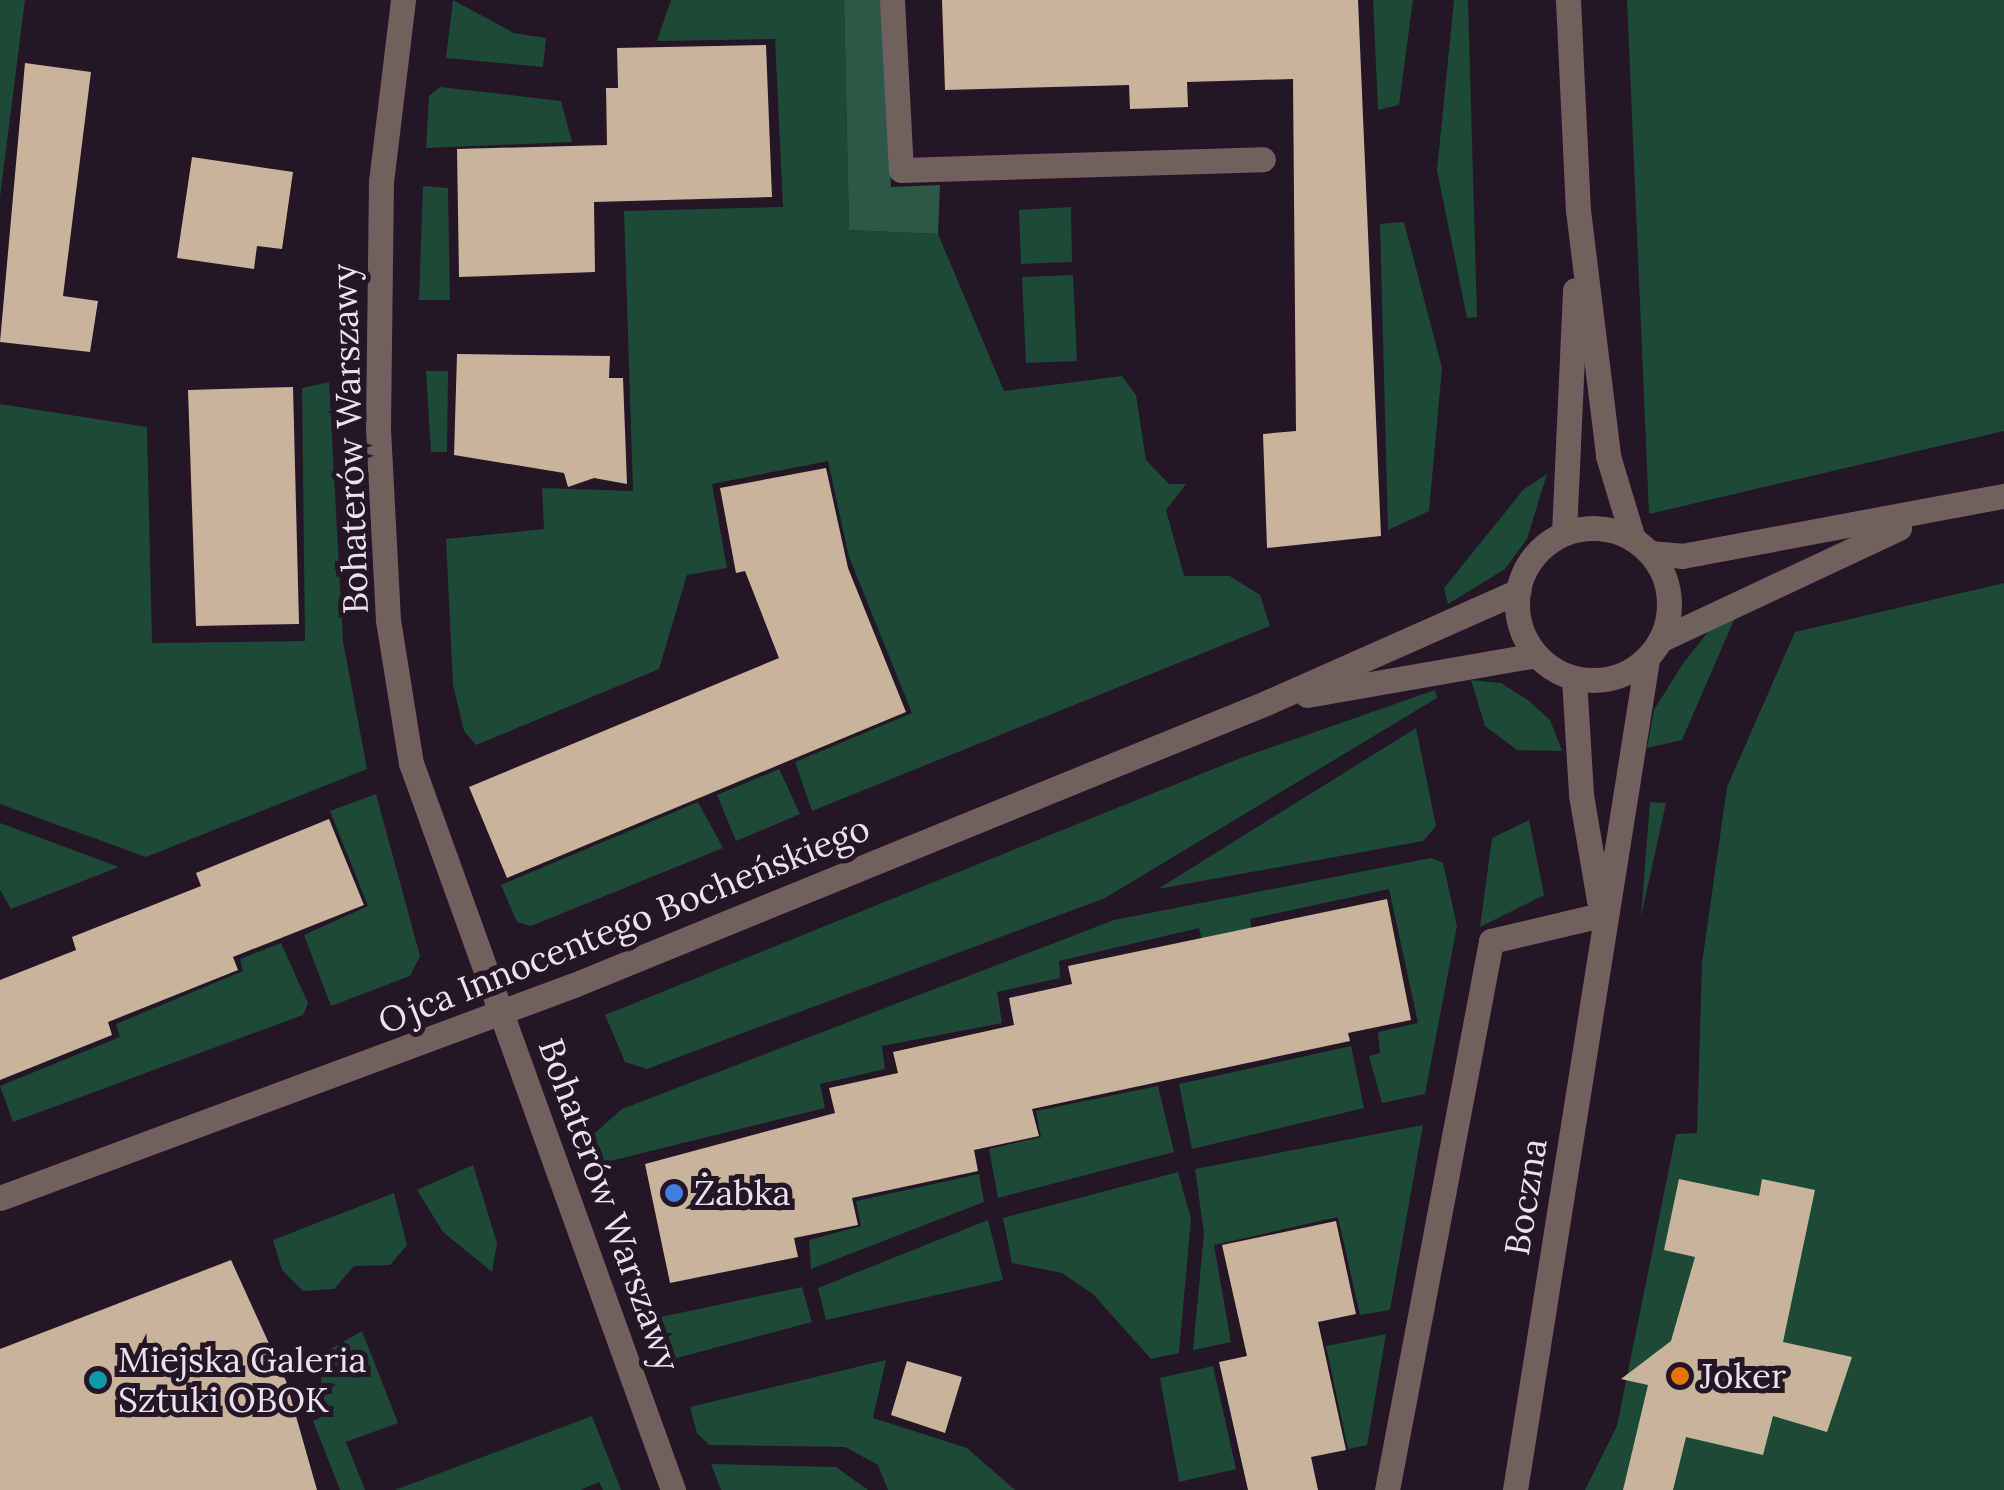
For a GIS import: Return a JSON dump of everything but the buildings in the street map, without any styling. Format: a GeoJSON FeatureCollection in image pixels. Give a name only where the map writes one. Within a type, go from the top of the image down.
{"type":"FeatureCollection","features":[{"type":"Feature","properties":{"kind":"street","name":"Bohaterów Warszawy"},"geometry":{"type":"LineString","coordinates":[[403,0],[380,181],[378,430],[388,620],[411,763],[672,1490]]}},
{"type":"Feature","properties":{"kind":"street"},"geometry":{"type":"LineString","coordinates":[[892,0],[901,170],[1263,159]]}},
{"type":"Feature","properties":{"kind":"street"},"geometry":{"type":"LineString","coordinates":[[1568,0],[1578,210],[1608,456],[1641,546],[1669,594],[1654,649]]}},
{"type":"Feature","properties":{"kind":"street"},"geometry":{"type":"LineString","coordinates":[[1564,533],[1578,210]]}},
{"type":"Feature","properties":{"kind":"street"},"geometry":{"type":"LineString","coordinates":[[1941,510],[1696,616],[1607,680],[1574,679],[1536,655],[1523,636],[1518,591],[1542,546],[1564,533],[1589,527],[1682,556],[2004,496]]}},
{"type":"Feature","properties":{"kind":"street","name":"Ojca Innocentego Bocheńskiego"},"geometry":{"type":"LineString","coordinates":[[0,1198],[502,1013],[1268,702],[1518,591]]}},
{"type":"Feature","properties":{"kind":"street","name":"Boczna"},"geometry":{"type":"LineString","coordinates":[[1515,1490],[1601,914],[1654,649]]}},
{"type":"Feature","properties":{"kind":"street","name":"Ojca Innocentego Bocheńskiego"},"geometry":{"type":"LineString","coordinates":[[1268,702],[1536,655]]}},
{"type":"Feature","properties":{"kind":"street","name":"Boczna"},"geometry":{"type":"LineString","coordinates":[[1574,679],[1581,795],[1601,914]]}},
{"type":"Feature","properties":{"kind":"street"},"geometry":{"type":"LineString","coordinates":[[1387,1490],[1491,941],[1601,914]]}},
{"type":"Feature","properties":{"kind":"green space"},"geometry":{"type":"Polygon","coordinates":[[[0,0],[25,0],[0,197],[0,0]]]}},
{"type":"Feature","properties":{"kind":"green space"},"geometry":{"type":"Polygon","coordinates":[[[453,0],[514,33],[546,38],[543,67],[446,58],[453,0]]]}},
{"type":"Feature","properties":{"kind":"green space"},"geometry":{"type":"Polygon","coordinates":[[[671,0],[844,0],[849,230],[938,234],[1004,391],[1122,376],[1136,395],[1146,460],[1169,484],[1186,484],[1166,510],[1184,576],[1230,576],[1260,595],[1270,626],[812,811],[795,762],[912,713],[849,557],[828,461],[712,484],[727,568],[687,575],[659,669],[476,745],[464,731],[453,685],[446,539],[544,529],[542,488],[633,491],[624,211],[783,207],[775,39],[657,41],[671,0]]]}},
{"type":"Feature","properties":{"kind":"green space"},"geometry":{"type":"Polygon","coordinates":[[[844,0],[881,0],[891,187],[940,185],[938,234],[849,230],[844,0]]]}},
{"type":"Feature","properties":{"kind":"green space"},"geometry":{"type":"Polygon","coordinates":[[[1373,0],[1413,0],[1399,105],[1378,110],[1373,0]]]}},
{"type":"Feature","properties":{"kind":"green space"},"geometry":{"type":"Polygon","coordinates":[[[1454,0],[1468,0],[1477,317],[1467,318],[1437,170],[1454,0]]]}},
{"type":"Feature","properties":{"kind":"green space"},"geometry":{"type":"Polygon","coordinates":[[[1627,0],[2004,0],[2004,431],[1649,514],[1627,0]]]}},
{"type":"Feature","properties":{"kind":"green space"},"geometry":{"type":"Polygon","coordinates":[[[440,87],[561,101],[572,142],[426,148],[429,96],[440,87]]]}},
{"type":"Feature","properties":{"kind":"green space"},"geometry":{"type":"Polygon","coordinates":[[[423,186],[448,188],[450,300],[419,300],[423,186]]]}},
{"type":"Feature","properties":{"kind":"green space"},"geometry":{"type":"Polygon","coordinates":[[[1071,207],[1072,262],[1021,264],[1019,210],[1071,207]]]}},
{"type":"Feature","properties":{"kind":"green space"},"geometry":{"type":"Polygon","coordinates":[[[1404,222],[1442,368],[1429,511],[1388,530],[1380,224],[1404,222]]]}},
{"type":"Feature","properties":{"kind":"green space"},"geometry":{"type":"Polygon","coordinates":[[[1073,275],[1077,361],[1026,363],[1022,277],[1073,275]]]}},
{"type":"Feature","properties":{"kind":"green space"},"geometry":{"type":"Polygon","coordinates":[[[426,371],[448,371],[447,452],[431,452],[426,371]]]}},
{"type":"Feature","properties":{"kind":"green space"},"geometry":{"type":"Polygon","coordinates":[[[329,382],[343,641],[367,769],[146,857],[0,804],[0,404],[147,427],[152,643],[305,641],[302,388],[329,382]]]}},
{"type":"Feature","properties":{"kind":"green space"},"geometry":{"type":"Polygon","coordinates":[[[1547,474],[1527,539],[1505,569],[1448,604],[1444,588],[1524,489],[1547,474]]]}},
{"type":"Feature","properties":{"kind":"green space"},"geometry":{"type":"Polygon","coordinates":[[[2004,583],[2004,1490],[1585,1490],[1617,1426],[1676,1134],[1697,1133],[1702,963],[1727,787],[1795,632],[2004,583]]]}},
{"type":"Feature","properties":{"kind":"green space"},"geometry":{"type":"Polygon","coordinates":[[[1737,613],[1682,740],[1647,748],[1654,710],[1682,665],[1711,628],[1737,613]]]}},
{"type":"Feature","properties":{"kind":"green space"},"geometry":{"type":"Polygon","coordinates":[[[1471,680],[1501,683],[1529,701],[1550,720],[1562,751],[1517,750],[1485,726],[1471,680]]]}},
{"type":"Feature","properties":{"kind":"green space"},"geometry":{"type":"Polygon","coordinates":[[[1435,690],[1437,698],[1105,898],[647,1069],[625,1062],[605,1015],[1238,759],[1435,690]]]}},
{"type":"Feature","properties":{"kind":"green space"},"geometry":{"type":"Polygon","coordinates":[[[1416,728],[1436,826],[1423,841],[1158,889],[1416,728]]]}},
{"type":"Feature","properties":{"kind":"green space"},"geometry":{"type":"Polygon","coordinates":[[[779,769],[800,814],[736,841],[717,795],[779,769]]]}},
{"type":"Feature","properties":{"kind":"green space"},"geometry":{"type":"Polygon","coordinates":[[[376,794],[420,956],[410,976],[331,1006],[304,935],[368,906],[330,811],[376,794]]]}},
{"type":"Feature","properties":{"kind":"green space"},"geometry":{"type":"Polygon","coordinates":[[[698,802],[723,848],[531,926],[517,922],[501,885],[698,802]]]}},
{"type":"Feature","properties":{"kind":"green space"},"geometry":{"type":"Polygon","coordinates":[[[1650,802],[1666,803],[1641,917],[1650,802]]]}},
{"type":"Feature","properties":{"kind":"green space"},"geometry":{"type":"Polygon","coordinates":[[[1529,820],[1544,895],[1480,927],[1492,838],[1529,820]]]}},
{"type":"Feature","properties":{"kind":"green space"},"geometry":{"type":"Polygon","coordinates":[[[0,823],[119,867],[11,909],[0,890],[0,823]]]}},
{"type":"Feature","properties":{"kind":"green space"},"geometry":{"type":"Polygon","coordinates":[[[1431,858],[1443,863],[1457,926],[1425,1094],[1382,1103],[1369,1056],[1380,1053],[1378,1032],[1418,1023],[1389,889],[1250,919],[1253,939],[1204,950],[1199,928],[1059,961],[1060,978],[997,992],[1002,1023],[882,1046],[885,1069],[820,1084],[825,1108],[598,1164],[588,1139],[622,1109],[1114,920],[1431,858]]]}},
{"type":"Feature","properties":{"kind":"green space"},"geometry":{"type":"Polygon","coordinates":[[[281,943],[308,1003],[303,1015],[13,1122],[0,1086],[120,1037],[116,1024],[243,971],[240,959],[281,943]]]}},
{"type":"Feature","properties":{"kind":"green space"},"geometry":{"type":"Polygon","coordinates":[[[1351,1046],[1364,1108],[1192,1149],[1179,1084],[1351,1046]]]}},
{"type":"Feature","properties":{"kind":"green space"},"geometry":{"type":"Polygon","coordinates":[[[1158,1086],[1174,1152],[998,1198],[989,1149],[1041,1137],[1036,1111],[1158,1086]]]}},
{"type":"Feature","properties":{"kind":"green space"},"geometry":{"type":"Polygon","coordinates":[[[1423,1125],[1390,1310],[1360,1315],[1338,1217],[1214,1245],[1231,1342],[1193,1350],[1204,1233],[1195,1169],[1423,1125]]]}},
{"type":"Feature","properties":{"kind":"green space"},"geometry":{"type":"Polygon","coordinates":[[[473,1165],[497,1243],[492,1272],[443,1232],[417,1190],[473,1165]]]}},
{"type":"Feature","properties":{"kind":"green space"},"geometry":{"type":"Polygon","coordinates":[[[1178,1172],[1191,1219],[1179,1353],[1151,1359],[1093,1294],[1062,1273],[1012,1263],[1003,1218],[1178,1172]]]}},
{"type":"Feature","properties":{"kind":"green space"},"geometry":{"type":"Polygon","coordinates":[[[979,1174],[984,1202],[811,1269],[809,1240],[861,1226],[856,1201],[979,1174]]]}},
{"type":"Feature","properties":{"kind":"green space"},"geometry":{"type":"Polygon","coordinates":[[[394,1193],[407,1245],[390,1265],[354,1266],[334,1289],[303,1291],[282,1270],[273,1240],[394,1193]]]}},
{"type":"Feature","properties":{"kind":"green space"},"geometry":{"type":"Polygon","coordinates":[[[988,1220],[1003,1280],[826,1320],[818,1288],[988,1220]]]}},
{"type":"Feature","properties":{"kind":"green space"},"geometry":{"type":"Polygon","coordinates":[[[802,1287],[812,1322],[673,1359],[656,1318],[802,1287]]]}},
{"type":"Feature","properties":{"kind":"green space"},"geometry":{"type":"Polygon","coordinates":[[[362,1331],[398,1423],[346,1442],[365,1490],[340,1490],[313,1421],[326,1415],[320,1371],[331,1349],[362,1331]]]}},
{"type":"Feature","properties":{"kind":"green space"},"geometry":{"type":"Polygon","coordinates":[[[1386,1334],[1367,1445],[1348,1449],[1326,1346],[1386,1334]]]}},
{"type":"Feature","properties":{"kind":"green space"},"geometry":{"type":"Polygon","coordinates":[[[886,1360],[873,1418],[967,1448],[1015,1490],[888,1490],[878,1465],[845,1447],[709,1445],[697,1433],[690,1407],[886,1360]]]}},
{"type":"Feature","properties":{"kind":"green space"},"geometry":{"type":"Polygon","coordinates":[[[1213,1366],[1236,1469],[1179,1482],[1160,1378],[1213,1366]]]}},
{"type":"Feature","properties":{"kind":"green space"},"geometry":{"type":"Polygon","coordinates":[[[592,1416],[621,1490],[603,1490],[599,1482],[580,1490],[395,1490],[592,1416]]]}},
{"type":"Feature","properties":{"kind":"green space"},"geometry":{"type":"Polygon","coordinates":[[[711,1464],[836,1467],[868,1490],[721,1490],[711,1464]]]}},
{"type":"Feature","properties":{"kind":"place","name":"Żabka"},"geometry":{"type":"Point","coordinates":[674,1193]}},
{"type":"Feature","properties":{"kind":"place","name":"Joker"},"geometry":{"type":"Point","coordinates":[1680,1376]}},
{"type":"Feature","properties":{"kind":"place","name":"Miejska Galeria Sztuki OBOK"},"geometry":{"type":"Point","coordinates":[98,1380]}}]}
